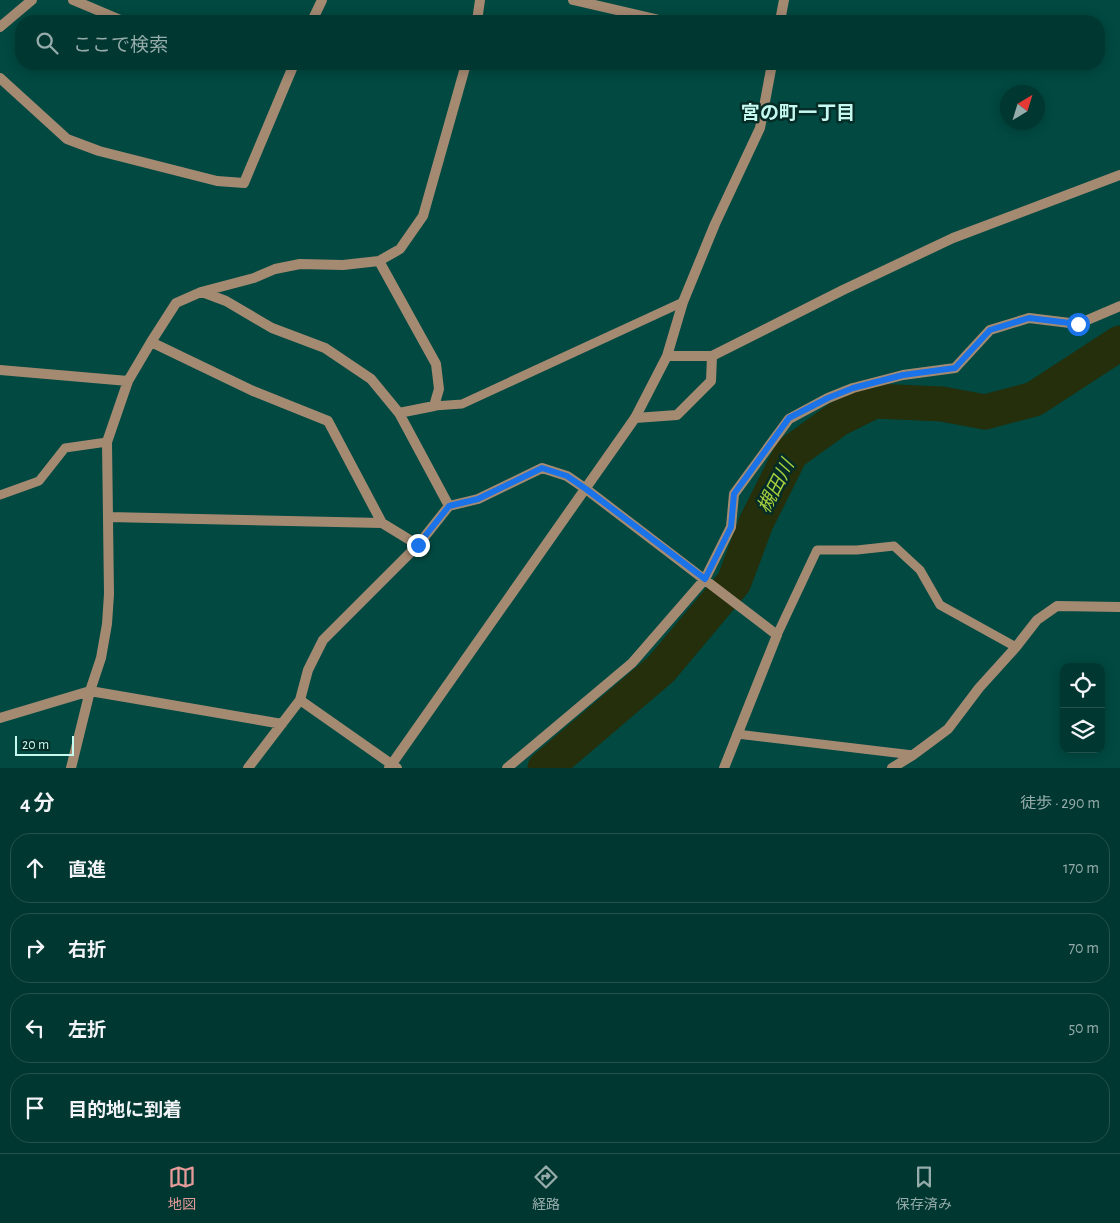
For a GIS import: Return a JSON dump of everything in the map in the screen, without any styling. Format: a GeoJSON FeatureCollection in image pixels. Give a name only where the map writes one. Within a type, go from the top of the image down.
{"type":"FeatureCollection","features":[{"type":"Feature","properties":{"kind":"street"},"geometry":{"type":"LineString","coordinates":[[0,27],[32,0]]}},
{"type":"Feature","properties":{"kind":"street"},"geometry":{"type":"LineString","coordinates":[[73,0],[109,15]]}},
{"type":"Feature","properties":{"kind":"street"},"geometry":{"type":"LineString","coordinates":[[315,15],[322,0]]}},
{"type":"Feature","properties":{"kind":"street"},"geometry":{"type":"LineString","coordinates":[[478,15],[480,0]]}},
{"type":"Feature","properties":{"kind":"street"},"geometry":{"type":"LineString","coordinates":[[573,0],[638,15]]}},
{"type":"Feature","properties":{"kind":"street"},"geometry":{"type":"LineString","coordinates":[[781,15],[784,0]]}},
{"type":"Feature","properties":{"kind":"street"},"geometry":{"type":"LineString","coordinates":[[0,78],[67,139],[99,151],[208,178],[244,183],[288,70]]}},
{"type":"Feature","properties":{"kind":"street"},"geometry":{"type":"LineString","coordinates":[[71,768],[90,691],[101,658],[109,594],[106,442],[128,381],[176,303],[201,292],[254,278],[275,269],[300,264],[343,265],[379,261],[400,249],[423,216],[464,70]]}},
{"type":"Feature","properties":{"kind":"street"},"geometry":{"type":"LineString","coordinates":[[300,700],[392,767],[636,418],[666,356],[683,302],[715,224],[760,128],[771,70]]}},
{"type":"Feature","properties":{"kind":"street"},"geometry":{"type":"LineString","coordinates":[[666,356],[712,356],[952,238],[1120,175]]}},
{"type":"Feature","properties":{"kind":"street"},"geometry":{"type":"LineString","coordinates":[[379,261],[436,364],[439,389],[434,406],[399,413]]}},
{"type":"Feature","properties":{"kind":"street"},"geometry":{"type":"LineString","coordinates":[[201,292],[226,302],[272,328],[325,348],[371,379],[399,413],[449,506]]}},
{"type":"Feature","properties":{"kind":"street"},"geometry":{"type":"LineString","coordinates":[[507,768],[632,663],[705,579],[731,527],[734,494],[789,418],[828,398],[853,388],[903,375],[955,368],[990,330],[1029,318],[1078,324],[1120,306]]}},
{"type":"Feature","properties":{"kind":"street"},"geometry":{"type":"LineString","coordinates":[[151,342],[252,391],[328,420],[382,523]]}},
{"type":"Feature","properties":{"kind":"street"},"geometry":{"type":"LineString","coordinates":[[636,418],[677,415],[711,381],[712,356]]}},
{"type":"Feature","properties":{"kind":"street"},"geometry":{"type":"LineString","coordinates":[[0,370],[128,381]]}},
{"type":"Feature","properties":{"kind":"street"},"geometry":{"type":"LineString","coordinates":[[248,768],[300,700],[308,670],[323,640],[418,545],[449,506],[478,499],[542,468],[567,476],[586,489],[776,634],[724,768]]}},
{"type":"Feature","properties":{"kind":"street"},"geometry":{"type":"LineString","coordinates":[[108,517],[382,523],[418,545]]}},
{"type":"Feature","properties":{"kind":"street"},"geometry":{"type":"LineString","coordinates":[[892,768],[913,756],[948,730],[979,688],[1016,647],[1037,620],[1057,606],[1120,607]]}},
{"type":"Feature","properties":{"kind":"street"},"geometry":{"type":"LineString","coordinates":[[0,718],[90,691],[282,724]]}},
{"type":"Feature","properties":{"kind":"lane"},"geometry":{"type":"LineString","coordinates":[[434,406],[462,404],[683,302]]}},
{"type":"Feature","properties":{"kind":"lane"},"geometry":{"type":"LineString","coordinates":[[0,496],[39,482],[65,448],[106,442]]}},
{"type":"Feature","properties":{"kind":"lane"},"geometry":{"type":"LineString","coordinates":[[776,634],[818,550],[857,550],[894,546],[920,570],[940,605],[1016,647]]}},
{"type":"Feature","properties":{"kind":"lane"},"geometry":{"type":"LineString","coordinates":[[737,734],[913,756]]}},
{"type":"Feature","properties":{"kind":"waterway","name":"槻田川"},"geometry":{"type":"LineString","coordinates":[[545,768],[661,669],[734,582],[756,523],[791,453],[838,419],[874,401],[942,404],[985,412],[1034,399],[1120,343]]}},
{"type":"Feature","properties":{"kind":"district","name":"宮の町一丁目"},"geometry":{"type":"Point","coordinates":[798,112]}},
{"type":"Feature","properties":{"kind":"route"},"geometry":{"type":"LineString","coordinates":[[418,545],[449,506],[478,499],[542,468],[567,476],[705,579],[731,527],[734,494],[789,418],[828,398],[853,388],[903,375],[955,368],[990,330],[1029,318],[1078,324]]}}]}
